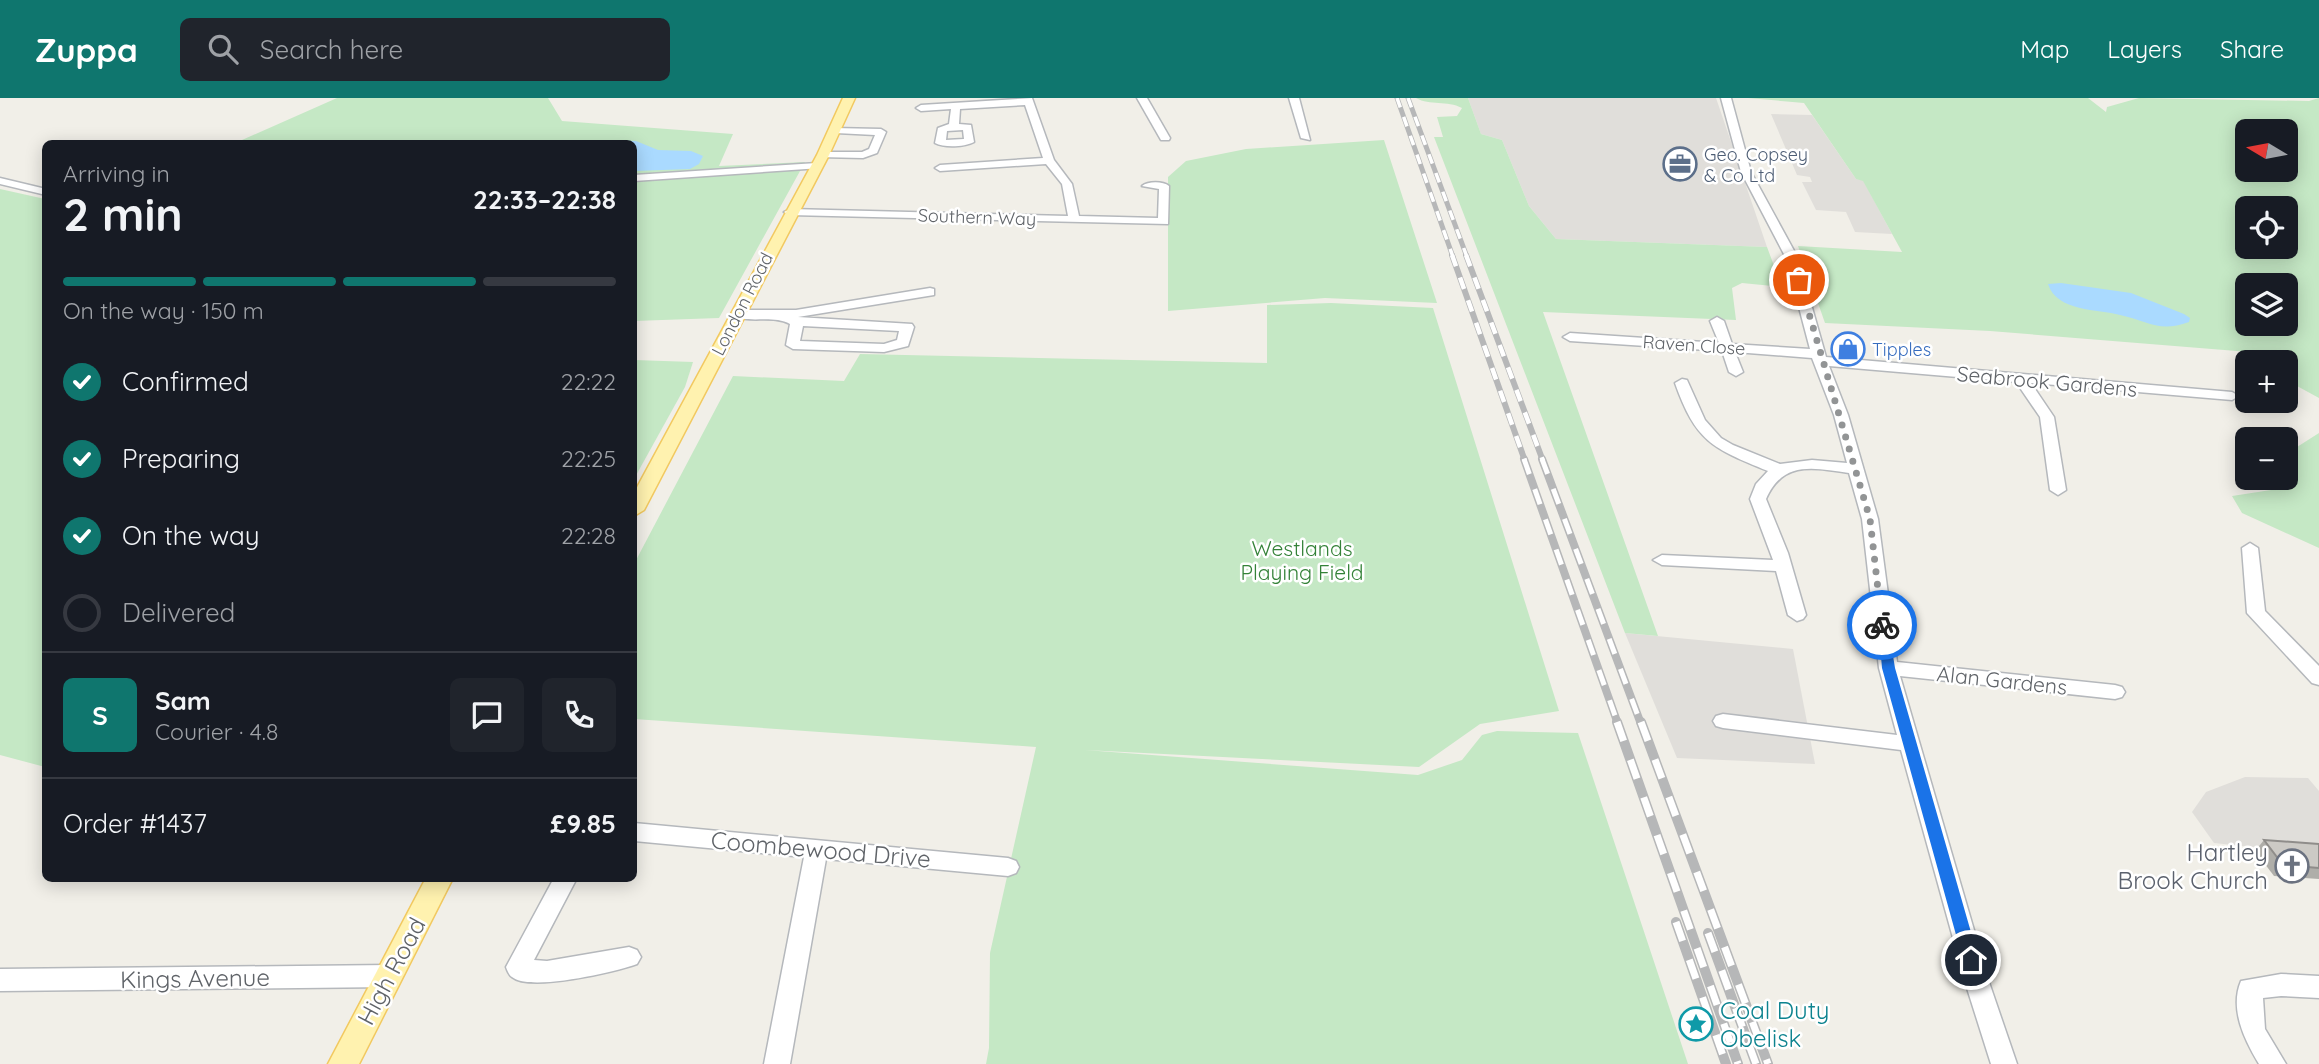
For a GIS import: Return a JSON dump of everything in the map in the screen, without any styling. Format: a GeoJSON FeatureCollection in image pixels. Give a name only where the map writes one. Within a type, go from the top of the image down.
{"type":"FeatureCollection","features":[{"type":"Feature","properties":{"kind":"main road","name":"London Road"},"geometry":{"type":"LineString","coordinates":[[637,504],[790,212],[836,130],[849,98]]}},
{"type":"Feature","properties":{"kind":"main road","name":"High Road"},"geometry":{"type":"LineString","coordinates":[[343,1064],[438,882]]}},
{"type":"Feature","properties":{"kind":"street"},"geometry":{"type":"LineString","coordinates":[[1140,98],[1165,138]]}},
{"type":"Feature","properties":{"kind":"street"},"geometry":{"type":"LineString","coordinates":[[1294,98],[1306,138]]}},
{"type":"Feature","properties":{"kind":"street"},"geometry":{"type":"LineString","coordinates":[[1726,98],[1746,172],[1792,258],[1819,357],[1841,415],[1870,519],[1888,668],[1978,985],[2004,1064]]}},
{"type":"Feature","properties":{"kind":"street"},"geometry":{"type":"LineString","coordinates":[[921,108],[1027,100],[1049,161],[1067,184],[1074,220]]}},
{"type":"Feature","properties":{"kind":"street"},"geometry":{"type":"LineString","coordinates":[[954,127],[960,103]]}},
{"type":"Feature","properties":{"kind":"street"},"geometry":{"type":"LineString","coordinates":[[637,178],[863,155],[873,151],[881,132],[836,130]]}},
{"type":"Feature","properties":{"kind":"street"},"geometry":{"type":"LineString","coordinates":[[940,168],[1049,161]]}},
{"type":"Feature","properties":{"kind":"street"},"geometry":{"type":"LineString","coordinates":[[0,181],[42,191]]}},
{"type":"Feature","properties":{"kind":"street","name":"Southern Way"},"geometry":{"type":"LineString","coordinates":[[790,212],[1164,222],[1164,186],[1147,187]]}},
{"type":"Feature","properties":{"kind":"street"},"geometry":{"type":"LineString","coordinates":[[791,318],[930,292]]}},
{"type":"Feature","properties":{"kind":"street"},"geometry":{"type":"LineString","coordinates":[[737,314],[887,325],[907,327],[903,343],[884,348],[793,345],[791,318]]}},
{"type":"Feature","properties":{"kind":"street"},"geometry":{"type":"LineString","coordinates":[[1717,321],[1736,372]]}},
{"type":"Feature","properties":{"kind":"street","name":"Raven Close"},"geometry":{"type":"LineString","coordinates":[[1570,337],[1819,357]]}},
{"type":"Feature","properties":{"kind":"street","name":"Seabrook Gardens"},"geometry":{"type":"LineString","coordinates":[[1819,357],[2021,379],[2232,397]]}},
{"type":"Feature","properties":{"kind":"street"},"geometry":{"type":"LineString","coordinates":[[2021,379],[2047,417],[2058,490]]}},
{"type":"Feature","properties":{"kind":"street"},"geometry":{"type":"LineString","coordinates":[[1682,383],[1695,419],[1706,436],[1735,452],[1778,469]]}},
{"type":"Feature","properties":{"kind":"street"},"geometry":{"type":"LineString","coordinates":[[1797,615],[1783,566],[1758,499],[1769,476],[1787,464],[1856,469]]}},
{"type":"Feature","properties":{"kind":"street"},"geometry":{"type":"LineString","coordinates":[[2250,548],[2256,613],[2319,678]]}},
{"type":"Feature","properties":{"kind":"street"},"geometry":{"type":"LineString","coordinates":[[1662,559],[1783,566]]}},
{"type":"Feature","properties":{"kind":"street","name":"Alan Gardens"},"geometry":{"type":"LineString","coordinates":[[1888,668],[2115,692]]}},
{"type":"Feature","properties":{"kind":"street"},"geometry":{"type":"LineString","coordinates":[[1723,721],[1910,744]]}},
{"type":"Feature","properties":{"kind":"street","name":"Coombewood Drive"},"geometry":{"type":"LineString","coordinates":[[637,832],[1008,867]]}},
{"type":"Feature","properties":{"kind":"street"},"geometry":{"type":"LineString","coordinates":[[777,1064],[817,847]]}},
{"type":"Feature","properties":{"kind":"street"},"geometry":{"type":"LineString","coordinates":[[564,882],[517,967],[520,970],[547,972],[629,957]]}},
{"type":"Feature","properties":{"kind":"street","name":"Kings Avenue"},"geometry":{"type":"LineString","coordinates":[[0,980],[390,976]]}},
{"type":"Feature","properties":{"kind":"street"},"geometry":{"type":"LineString","coordinates":[[2273,1064],[2253,1031],[2249,989],[2281,985],[2319,987]]}},
{"type":"Feature","properties":{"kind":"shaded area"},"geometry":{"type":"Polygon","coordinates":[[[1468,98],[1716,98],[1767,247],[1556,239],[1529,206],[1502,140],[1481,134],[1468,98]]]}},
{"type":"Feature","properties":{"kind":"shaded area"},"geometry":{"type":"Polygon","coordinates":[[[1771,114],[1812,115],[1856,179],[1863,180],[1892,234],[1855,232],[1846,212],[1816,210],[1802,182],[1812,182],[1810,177],[1797,175],[1771,114]]]}},
{"type":"Feature","properties":{"kind":"shaded area"},"geometry":{"type":"Polygon","coordinates":[[[1625,633],[1793,649],[1815,764],[1677,758],[1625,633]]]}},
{"type":"Feature","properties":{"kind":"shaded area"},"geometry":{"type":"Polygon","coordinates":[[[2245,777],[2308,778],[2319,791],[2319,854],[2214,843],[2192,812],[2206,792],[2245,777]]]}},
{"type":"Feature","properties":{"kind":"green space"},"geometry":{"type":"Polygon","coordinates":[[[337,98],[548,98],[562,121],[733,134],[719,166],[805,162],[719,318],[637,321],[637,140],[242,140],[337,98]]]}},
{"type":"Feature","properties":{"kind":"green space"},"geometry":{"type":"Polygon","coordinates":[[[1416,98],[1468,98],[1481,134],[1502,140],[1529,206],[1556,239],[1767,247],[1782,287],[1742,283],[1732,288],[1736,320],[1543,312],[1658,636],[1625,633],[1434,137],[1443,137],[1437,117],[1457,116],[1462,108],[1416,98]]]}},
{"type":"Feature","properties":{"kind":"green space"},"geometry":{"type":"Polygon","coordinates":[[[1748,98],[2088,98],[2106,112],[2107,107],[2139,98],[2309,101],[2319,98],[2319,398],[2298,387],[2298,350],[2235,351],[1990,331],[1825,323],[1798,246],[1902,252],[1863,181],[1856,179],[1804,103],[1748,98]]]}},
{"type":"Feature","properties":{"kind":"green space"},"geometry":{"type":"Polygon","coordinates":[[[1384,140],[1437,303],[1325,298],[1168,311],[1168,177],[1186,161],[1246,149],[1384,140]]]}},
{"type":"Feature","properties":{"kind":"green space"},"geometry":{"type":"Polygon","coordinates":[[[0,189],[42,198],[42,766],[0,755],[0,189]]]}},
{"type":"Feature","properties":{"kind":"green space","name":"Westlands Playing Field"},"geometry":{"type":"Polygon","coordinates":[[[1331,303],[1433,308],[1559,711],[1480,724],[1419,767],[1085,750],[1418,775],[1462,760],[1482,735],[1497,731],[1578,733],[1688,1064],[986,1064],[989,1048],[990,953],[1036,747],[637,719],[637,558],[733,376],[844,381],[860,354],[1267,363],[1267,305],[1331,303]]]}},
{"type":"Feature","properties":{"kind":"green space"},"geometry":{"type":"Polygon","coordinates":[[[637,360],[693,362],[685,387],[637,474],[637,360]]]}},
{"type":"Feature","properties":{"kind":"green space"},"geometry":{"type":"Polygon","coordinates":[[[2319,433],[2319,548],[2242,513],[2232,496],[2271,490],[2298,490],[2298,446],[2319,433]]]}},
{"type":"Feature","properties":{"kind":"water"},"geometry":{"type":"Polygon","coordinates":[[[637,141],[658,150],[691,151],[703,156],[699,164],[690,169],[637,171],[637,141]]]}},
{"type":"Feature","properties":{"kind":"water"},"geometry":{"type":"Polygon","coordinates":[[[2061,283],[2131,293],[2184,314],[2190,318],[2189,322],[2161,326],[2069,305],[2053,293],[2048,284],[2061,283]]]}},
{"type":"Feature","properties":{"kind":"building"},"geometry":{"type":"Polygon","coordinates":[[[2264,840],[2319,844],[2319,868],[2283,865],[2264,840]]]}},
{"type":"Feature","properties":{"kind":"railway"},"geometry":{"type":"LineString","coordinates":[[1397,98],[1453,257]]}},
{"type":"Feature","properties":{"kind":"railway"},"geometry":{"type":"LineString","coordinates":[[1408,98],[1467,257]]}},
{"type":"Feature","properties":{"kind":"railway"},"geometry":{"type":"LineString","coordinates":[[1452,255],[1525,461]]}},
{"type":"Feature","properties":{"kind":"railway"},"geometry":{"type":"LineString","coordinates":[[1466,255],[1543,461]]}},
{"type":"Feature","properties":{"kind":"railway"},"geometry":{"type":"LineString","coordinates":[[1524,459],[1618,724]]}},
{"type":"Feature","properties":{"kind":"railway"},"geometry":{"type":"LineString","coordinates":[[1542,459],[1641,724]]}},
{"type":"Feature","properties":{"kind":"railway"},"geometry":{"type":"LineString","coordinates":[[1617,722],[1738,1064]]}},
{"type":"Feature","properties":{"kind":"railway"},"geometry":{"type":"LineString","coordinates":[[1641,722],[1768,1064]]}},
{"type":"Feature","properties":{"kind":"railway"},"geometry":{"type":"LineString","coordinates":[[1676,922],[1726,1064]]}},
{"type":"Feature","properties":{"kind":"railway"},"geometry":{"type":"LineString","coordinates":[[1708,933],[1756,1064]]}},
{"type":"Feature","properties":{"kind":"way so far"},"geometry":{"type":"LineString","coordinates":[[1799,280],[1870,519],[1882,625]]}},
{"type":"Feature","properties":{"kind":"place","name":"Geo. Copsey & Co Ltd"},"geometry":{"type":"Point","coordinates":[1680,164]}},
{"type":"Feature","properties":{"kind":"place","name":"Tipples"},"geometry":{"type":"Point","coordinates":[1848,349]}},
{"type":"Feature","properties":{"kind":"place","name":"Hartley Brook Church"},"geometry":{"type":"Point","coordinates":[2292,866]}},
{"type":"Feature","properties":{"kind":"place","name":"Coal Duty Obelisk"},"geometry":{"type":"Point","coordinates":[1696,1024]}},
{"type":"Feature","properties":{"kind":"route"},"geometry":{"type":"LineString","coordinates":[[1882,625],[1888,668],[1971,960]]}}]}
